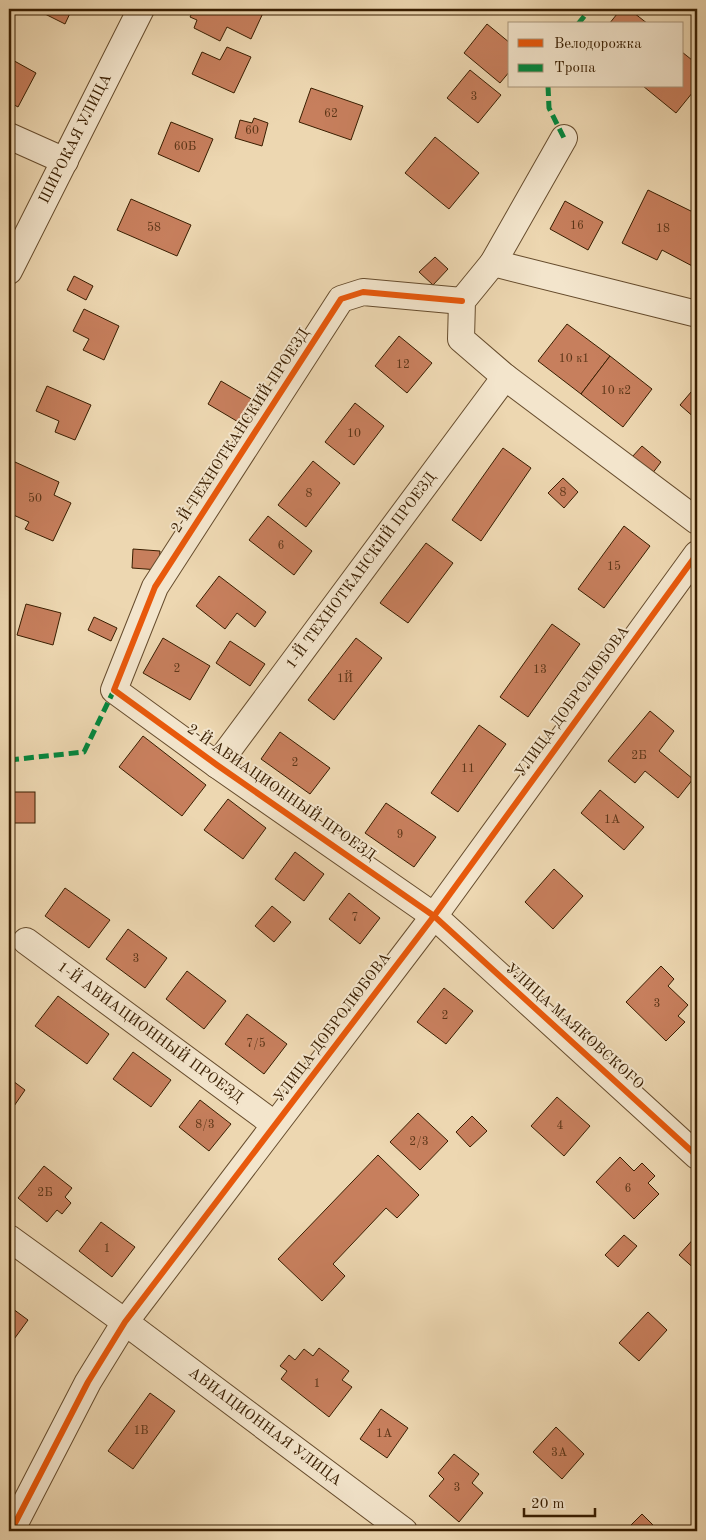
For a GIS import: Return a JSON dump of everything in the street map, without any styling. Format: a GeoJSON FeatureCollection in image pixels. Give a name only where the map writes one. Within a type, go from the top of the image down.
{"type":"FeatureCollection","features":[{"type":"Feature","properties":{"kind":"street","name":"ШИРОКАЯ УЛИЦА"},"geometry":{"type":"LineString","coordinates":[[9,271],[141,9]]}},
{"type":"Feature","properties":{"kind":"street"},"geometry":{"type":"LineString","coordinates":[[9,136],[65,161]]}},
{"type":"Feature","properties":{"kind":"street"},"geometry":{"type":"LineString","coordinates":[[564,138],[493,263],[462,301],[461,339],[505,377],[697,521]]}},
{"type":"Feature","properties":{"kind":"street"},"geometry":{"type":"LineString","coordinates":[[493,263],[697,314]]}},
{"type":"Feature","properties":{"kind":"street","name":"2-Й ТЕХНОТКАНСКИЙ ПРОЕЗД"},"geometry":{"type":"LineString","coordinates":[[114,690],[155,587],[341,299],[363,292],[462,301]]}},
{"type":"Feature","properties":{"kind":"street","name":"1-Й ТЕХНОТКАНСКИЙ ПРОЕЗД"},"geometry":{"type":"LineString","coordinates":[[217,765],[505,377]]}},
{"type":"Feature","properties":{"kind":"street","name":"УЛИЦА ДОБРОЛЮБОВА"},"geometry":{"type":"LineString","coordinates":[[12,1531],[88,1382],[125,1322],[434,916],[697,554]]}},
{"type":"Feature","properties":{"kind":"street","name":"2-Й АВИАЦИОННЫЙ ПРОЕЗД"},"geometry":{"type":"LineString","coordinates":[[114,690],[217,765],[434,916]]}},
{"type":"Feature","properties":{"kind":"street","name":"УЛИЦА МАЯКОВСКОГО"},"geometry":{"type":"LineString","coordinates":[[434,916],[697,1156]]}},
{"type":"Feature","properties":{"kind":"street","name":"1-Й АВИАЦИОННЫЙ ПРОЕЗД"},"geometry":{"type":"LineString","coordinates":[[26,940],[274,1124]]}},
{"type":"Feature","properties":{"kind":"street","name":"АВИАЦИОННАЯ УЛИЦА"},"geometry":{"type":"LineString","coordinates":[[9,1238],[125,1322],[404,1531]]}},
{"type":"Feature","properties":{"kind":"building"},"geometry":{"type":"Polygon","coordinates":[[[35,9],[72,9],[65,24],[35,9]]]}},
{"type":"Feature","properties":{"kind":"building"},"geometry":{"type":"Polygon","coordinates":[[[194,9],[254,9],[263,13],[251,39],[227,27],[220,41],[194,28],[197,20],[190,17],[194,9]]]}},
{"type":"Feature","properties":{"kind":"building"},"geometry":{"type":"Polygon","coordinates":[[[621,9],[629,9],[645,22],[611,22],[621,9]]]}},
{"type":"Feature","properties":{"kind":"building"},"geometry":{"type":"Polygon","coordinates":[[[487,24],[508,41],[508,73],[500,83],[464,53],[487,24]]]}},
{"type":"Feature","properties":{"kind":"building"},"geometry":{"type":"Polygon","coordinates":[[[227,47],[251,57],[234,93],[192,74],[202,52],[220,60],[227,47]]]}},
{"type":"Feature","properties":{"kind":"building"},"geometry":{"type":"Polygon","coordinates":[[[684,54],[697,64],[697,87],[676,113],[645,88],[684,88],[684,54]]]}},
{"type":"Feature","properties":{"kind":"building"},"geometry":{"type":"Polygon","coordinates":[[[9,58],[36,73],[18,107],[9,102],[9,58]]]}},
{"type":"Feature","properties":{"kind":"building"},"geometry":{"type":"Polygon","coordinates":[[[470,70],[501,95],[478,123],[447,98],[470,70]]]}},
{"type":"Feature","properties":{"kind":"building"},"geometry":{"type":"Polygon","coordinates":[[[311,88],[363,106],[351,140],[299,122],[311,88]]]}},
{"type":"Feature","properties":{"kind":"building"},"geometry":{"type":"Polygon","coordinates":[[[254,118],[268,123],[262,146],[235,138],[240,120],[252,123],[254,118]]]}},
{"type":"Feature","properties":{"kind":"building"},"geometry":{"type":"Polygon","coordinates":[[[171,122],[213,139],[199,172],[158,154],[171,122]]]}},
{"type":"Feature","properties":{"kind":"building"},"geometry":{"type":"Polygon","coordinates":[[[435,137],[479,173],[449,209],[405,173],[435,137]]]}},
{"type":"Feature","properties":{"kind":"building"},"geometry":{"type":"Polygon","coordinates":[[[648,190],[697,214],[696,268],[662,250],[657,260],[622,243],[648,190]]]}},
{"type":"Feature","properties":{"kind":"building"},"geometry":{"type":"Polygon","coordinates":[[[131,199],[191,225],[177,256],[117,230],[131,199]]]}},
{"type":"Feature","properties":{"kind":"building"},"geometry":{"type":"Polygon","coordinates":[[[565,201],[603,222],[588,250],[550,229],[565,201]]]}},
{"type":"Feature","properties":{"kind":"building"},"geometry":{"type":"Polygon","coordinates":[[[435,257],[448,269],[433,285],[419,272],[435,257]]]}},
{"type":"Feature","properties":{"kind":"building"},"geometry":{"type":"Polygon","coordinates":[[[74,276],[93,286],[86,300],[67,290],[74,276]]]}},
{"type":"Feature","properties":{"kind":"building"},"geometry":{"type":"Polygon","coordinates":[[[84,309],[119,326],[104,360],[83,350],[89,339],[73,331],[84,309]]]}},
{"type":"Feature","properties":{"kind":"building"},"geometry":{"type":"Polygon","coordinates":[[[567,324],[610,356],[581,394],[538,361],[567,324]]]}},
{"type":"Feature","properties":{"kind":"building"},"geometry":{"type":"Polygon","coordinates":[[[399,336],[432,363],[407,393],[375,366],[399,336]]]}},
{"type":"Feature","properties":{"kind":"building"},"geometry":{"type":"Polygon","coordinates":[[[610,356],[652,389],[623,427],[581,394],[610,356]]]}},
{"type":"Feature","properties":{"kind":"building"},"geometry":{"type":"Polygon","coordinates":[[[221,381],[253,400],[240,423],[208,404],[221,381]]]}},
{"type":"Feature","properties":{"kind":"building"},"geometry":{"type":"Polygon","coordinates":[[[697,385],[697,418],[696,419],[680,405],[697,385]]]}},
{"type":"Feature","properties":{"kind":"building"},"geometry":{"type":"Polygon","coordinates":[[[47,386],[91,405],[75,440],[55,432],[59,421],[36,411],[47,386]]]}},
{"type":"Feature","properties":{"kind":"building"},"geometry":{"type":"Polygon","coordinates":[[[355,403],[384,426],[354,465],[325,442],[355,403]]]}},
{"type":"Feature","properties":{"kind":"building"},"geometry":{"type":"Polygon","coordinates":[[[642,446],[661,462],[652,474],[632,457],[642,446]]]}},
{"type":"Feature","properties":{"kind":"building"},"geometry":{"type":"Polygon","coordinates":[[[503,448],[531,468],[481,541],[452,520],[503,448]]]}},
{"type":"Feature","properties":{"kind":"building"},"geometry":{"type":"Polygon","coordinates":[[[313,461],[340,483],[306,527],[278,505],[313,461]]]}},
{"type":"Feature","properties":{"kind":"building"},"geometry":{"type":"Polygon","coordinates":[[[15,462],[59,482],[54,495],[71,503],[53,541],[25,529],[29,522],[9,513],[9,474],[15,462]]]}},
{"type":"Feature","properties":{"kind":"building"},"geometry":{"type":"Polygon","coordinates":[[[563,478],[578,492],[564,508],[548,493],[563,478]]]}},
{"type":"Feature","properties":{"kind":"building"},"geometry":{"type":"Polygon","coordinates":[[[268,516],[312,551],[294,575],[249,540],[268,516]]]}},
{"type":"Feature","properties":{"kind":"building"},"geometry":{"type":"Polygon","coordinates":[[[624,526],[650,546],[604,608],[578,589],[624,526]]]}},
{"type":"Feature","properties":{"kind":"building"},"geometry":{"type":"Polygon","coordinates":[[[426,543],[453,563],[408,623],[380,603],[426,543]]]}},
{"type":"Feature","properties":{"kind":"building"},"geometry":{"type":"Polygon","coordinates":[[[133,549],[160,551],[159,570],[132,568],[133,549]]]}},
{"type":"Feature","properties":{"kind":"building"},"geometry":{"type":"Polygon","coordinates":[[[219,576],[266,612],[255,627],[237,613],[225,629],[196,606],[219,576]]]}},
{"type":"Feature","properties":{"kind":"building"},"geometry":{"type":"Polygon","coordinates":[[[26,604],[61,613],[53,645],[17,635],[26,604]]]}},
{"type":"Feature","properties":{"kind":"building"},"geometry":{"type":"Polygon","coordinates":[[[94,617],[117,628],[111,641],[88,630],[94,617]]]}},
{"type":"Feature","properties":{"kind":"building"},"geometry":{"type":"Polygon","coordinates":[[[552,624],[580,644],[528,717],[500,697],[552,624]]]}},
{"type":"Feature","properties":{"kind":"building"},"geometry":{"type":"Polygon","coordinates":[[[163,638],[210,666],[190,700],[143,673],[163,638]]]}},
{"type":"Feature","properties":{"kind":"building"},"geometry":{"type":"Polygon","coordinates":[[[356,638],[382,658],[334,720],[308,700],[356,638]]]}},
{"type":"Feature","properties":{"kind":"building"},"geometry":{"type":"Polygon","coordinates":[[[230,641],[265,664],[250,686],[216,663],[230,641]]]}},
{"type":"Feature","properties":{"kind":"building"},"geometry":{"type":"Polygon","coordinates":[[[650,711],[674,731],[659,751],[693,779],[678,798],[645,771],[635,783],[608,761],[650,711]]]}},
{"type":"Feature","properties":{"kind":"building"},"geometry":{"type":"Polygon","coordinates":[[[479,725],[506,744],[458,812],[431,793],[479,725]]]}},
{"type":"Feature","properties":{"kind":"building"},"geometry":{"type":"Polygon","coordinates":[[[280,732],[330,768],[310,794],[261,759],[280,732]]]}},
{"type":"Feature","properties":{"kind":"building"},"geometry":{"type":"Polygon","coordinates":[[[143,736],[206,785],[182,816],[119,767],[143,736]]]}},
{"type":"Feature","properties":{"kind":"building"},"geometry":{"type":"Polygon","coordinates":[[[600,790],[644,827],[624,850],[581,813],[600,790]]]}},
{"type":"Feature","properties":{"kind":"building"},"geometry":{"type":"Polygon","coordinates":[[[11,792],[35,792],[35,823],[11,823],[11,792]]]}},
{"type":"Feature","properties":{"kind":"building"},"geometry":{"type":"Polygon","coordinates":[[[228,799],[266,828],[243,859],[204,830],[228,799]]]}},
{"type":"Feature","properties":{"kind":"building"},"geometry":{"type":"Polygon","coordinates":[[[386,803],[436,837],[414,867],[365,833],[386,803]]]}},
{"type":"Feature","properties":{"kind":"building"},"geometry":{"type":"Polygon","coordinates":[[[295,852],[324,874],[304,901],[275,879],[295,852]]]}},
{"type":"Feature","properties":{"kind":"building"},"geometry":{"type":"Polygon","coordinates":[[[554,869],[583,896],[553,929],[525,902],[554,869]]]}},
{"type":"Feature","properties":{"kind":"building"},"geometry":{"type":"Polygon","coordinates":[[[65,888],[110,920],[89,948],[45,916],[65,888]]]}},
{"type":"Feature","properties":{"kind":"building"},"geometry":{"type":"Polygon","coordinates":[[[349,893],[380,918],[360,944],[329,919],[349,893]]]}},
{"type":"Feature","properties":{"kind":"building"},"geometry":{"type":"Polygon","coordinates":[[[272,906],[291,922],[274,942],[255,926],[272,906]]]}},
{"type":"Feature","properties":{"kind":"building"},"geometry":{"type":"Polygon","coordinates":[[[128,929],[167,958],[145,988],[106,959],[128,929]]]}},
{"type":"Feature","properties":{"kind":"building"},"geometry":{"type":"Polygon","coordinates":[[[661,966],[674,979],[668,986],[688,1005],[678,1016],[685,1022],[666,1041],[626,1002],[661,966]]]}},
{"type":"Feature","properties":{"kind":"building"},"geometry":{"type":"Polygon","coordinates":[[[187,971],[226,1001],[204,1029],[166,999],[187,971]]]}},
{"type":"Feature","properties":{"kind":"building"},"geometry":{"type":"Polygon","coordinates":[[[444,988],[473,1011],[446,1044],[417,1022],[444,988]]]}},
{"type":"Feature","properties":{"kind":"building"},"geometry":{"type":"Polygon","coordinates":[[[58,996],[109,1034],[87,1064],[35,1026],[58,996]]]}},
{"type":"Feature","properties":{"kind":"building"},"geometry":{"type":"Polygon","coordinates":[[[247,1014],[287,1044],[264,1074],[225,1044],[247,1014]]]}},
{"type":"Feature","properties":{"kind":"building"},"geometry":{"type":"Polygon","coordinates":[[[133,1052],[171,1080],[151,1107],[113,1079],[133,1052]]]}},
{"type":"Feature","properties":{"kind":"building"},"geometry":{"type":"Polygon","coordinates":[[[9,1078],[25,1090],[12,1109],[9,1107],[9,1078]]]}},
{"type":"Feature","properties":{"kind":"building"},"geometry":{"type":"Polygon","coordinates":[[[557,1097],[590,1126],[564,1156],[531,1126],[557,1097]]]}},
{"type":"Feature","properties":{"kind":"building"},"geometry":{"type":"Polygon","coordinates":[[[200,1100],[231,1124],[209,1151],[179,1127],[200,1100]]]}},
{"type":"Feature","properties":{"kind":"building"},"geometry":{"type":"Polygon","coordinates":[[[418,1113],[448,1141],[420,1170],[390,1142],[418,1113]]]}},
{"type":"Feature","properties":{"kind":"building"},"geometry":{"type":"Polygon","coordinates":[[[472,1116],[487,1131],[470,1147],[456,1132],[472,1116]]]}},
{"type":"Feature","properties":{"kind":"building"},"geometry":{"type":"Polygon","coordinates":[[[378,1155],[419,1195],[397,1218],[386,1208],[333,1264],[345,1276],[322,1301],[278,1259],[378,1155]]]}},
{"type":"Feature","properties":{"kind":"building"},"geometry":{"type":"Polygon","coordinates":[[[620,1157],[634,1171],[642,1163],[655,1176],[648,1183],[659,1194],[634,1219],[596,1182],[620,1157]]]}},
{"type":"Feature","properties":{"kind":"building"},"geometry":{"type":"Polygon","coordinates":[[[44,1166],[72,1188],[65,1197],[71,1203],[62,1214],[57,1210],[47,1222],[18,1198],[44,1166]]]}},
{"type":"Feature","properties":{"kind":"building"},"geometry":{"type":"Polygon","coordinates":[[[101,1222],[135,1247],[112,1277],[79,1251],[101,1222]]]}},
{"type":"Feature","properties":{"kind":"building"},"geometry":{"type":"Polygon","coordinates":[[[624,1235],[637,1246],[618,1267],[605,1255],[624,1235]]]}},
{"type":"Feature","properties":{"kind":"building"},"geometry":{"type":"Polygon","coordinates":[[[697,1235],[697,1271],[679,1255],[697,1235]]]}},
{"type":"Feature","properties":{"kind":"building"},"geometry":{"type":"Polygon","coordinates":[[[9,1306],[28,1320],[9,1346],[9,1306]]]}},
{"type":"Feature","properties":{"kind":"building"},"geometry":{"type":"Polygon","coordinates":[[[648,1312],[667,1330],[639,1361],[619,1343],[648,1312]]]}},
{"type":"Feature","properties":{"kind":"building"},"geometry":{"type":"Polygon","coordinates":[[[319,1348],[349,1371],[342,1380],[352,1387],[329,1417],[281,1379],[287,1371],[280,1366],[289,1355],[295,1360],[304,1349],[313,1356],[319,1348]]]}},
{"type":"Feature","properties":{"kind":"building"},"geometry":{"type":"Polygon","coordinates":[[[150,1393],[175,1411],[133,1469],[108,1451],[150,1393]]]}},
{"type":"Feature","properties":{"kind":"building"},"geometry":{"type":"Polygon","coordinates":[[[381,1409],[408,1428],[387,1458],[360,1439],[381,1409]]]}},
{"type":"Feature","properties":{"kind":"building"},"geometry":{"type":"Polygon","coordinates":[[[556,1427],[584,1454],[562,1479],[533,1452],[556,1427]]]}},
{"type":"Feature","properties":{"kind":"building"},"geometry":{"type":"Polygon","coordinates":[[[454,1454],[479,1474],[472,1483],[483,1493],[459,1522],[429,1496],[444,1479],[438,1473],[454,1454]]]}},
{"type":"Feature","properties":{"kind":"building"},"geometry":{"type":"Polygon","coordinates":[[[642,1514],[658,1530],[625,1531],[642,1514]]]}},
{"type":"Feature","properties":{"kind":"marked path"},"geometry":{"type":"LineString","coordinates":[[580,22],[590,9]]}},
{"type":"Feature","properties":{"kind":"marked path"},"geometry":{"type":"LineString","coordinates":[[548,88],[549,108],[564,138]]}},
{"type":"Feature","properties":{"kind":"marked path"},"geometry":{"type":"LineString","coordinates":[[9,760],[84,752],[114,690]]}},
{"type":"Feature","properties":{"kind":"cycle path"},"geometry":{"type":"LineString","coordinates":[[462,301],[363,292],[341,299],[155,587],[114,690],[217,765],[434,916],[697,1156]]}},
{"type":"Feature","properties":{"kind":"cycle path"},"geometry":{"type":"LineString","coordinates":[[11,1531],[88,1382],[125,1322],[434,916],[697,554]]}}]}
